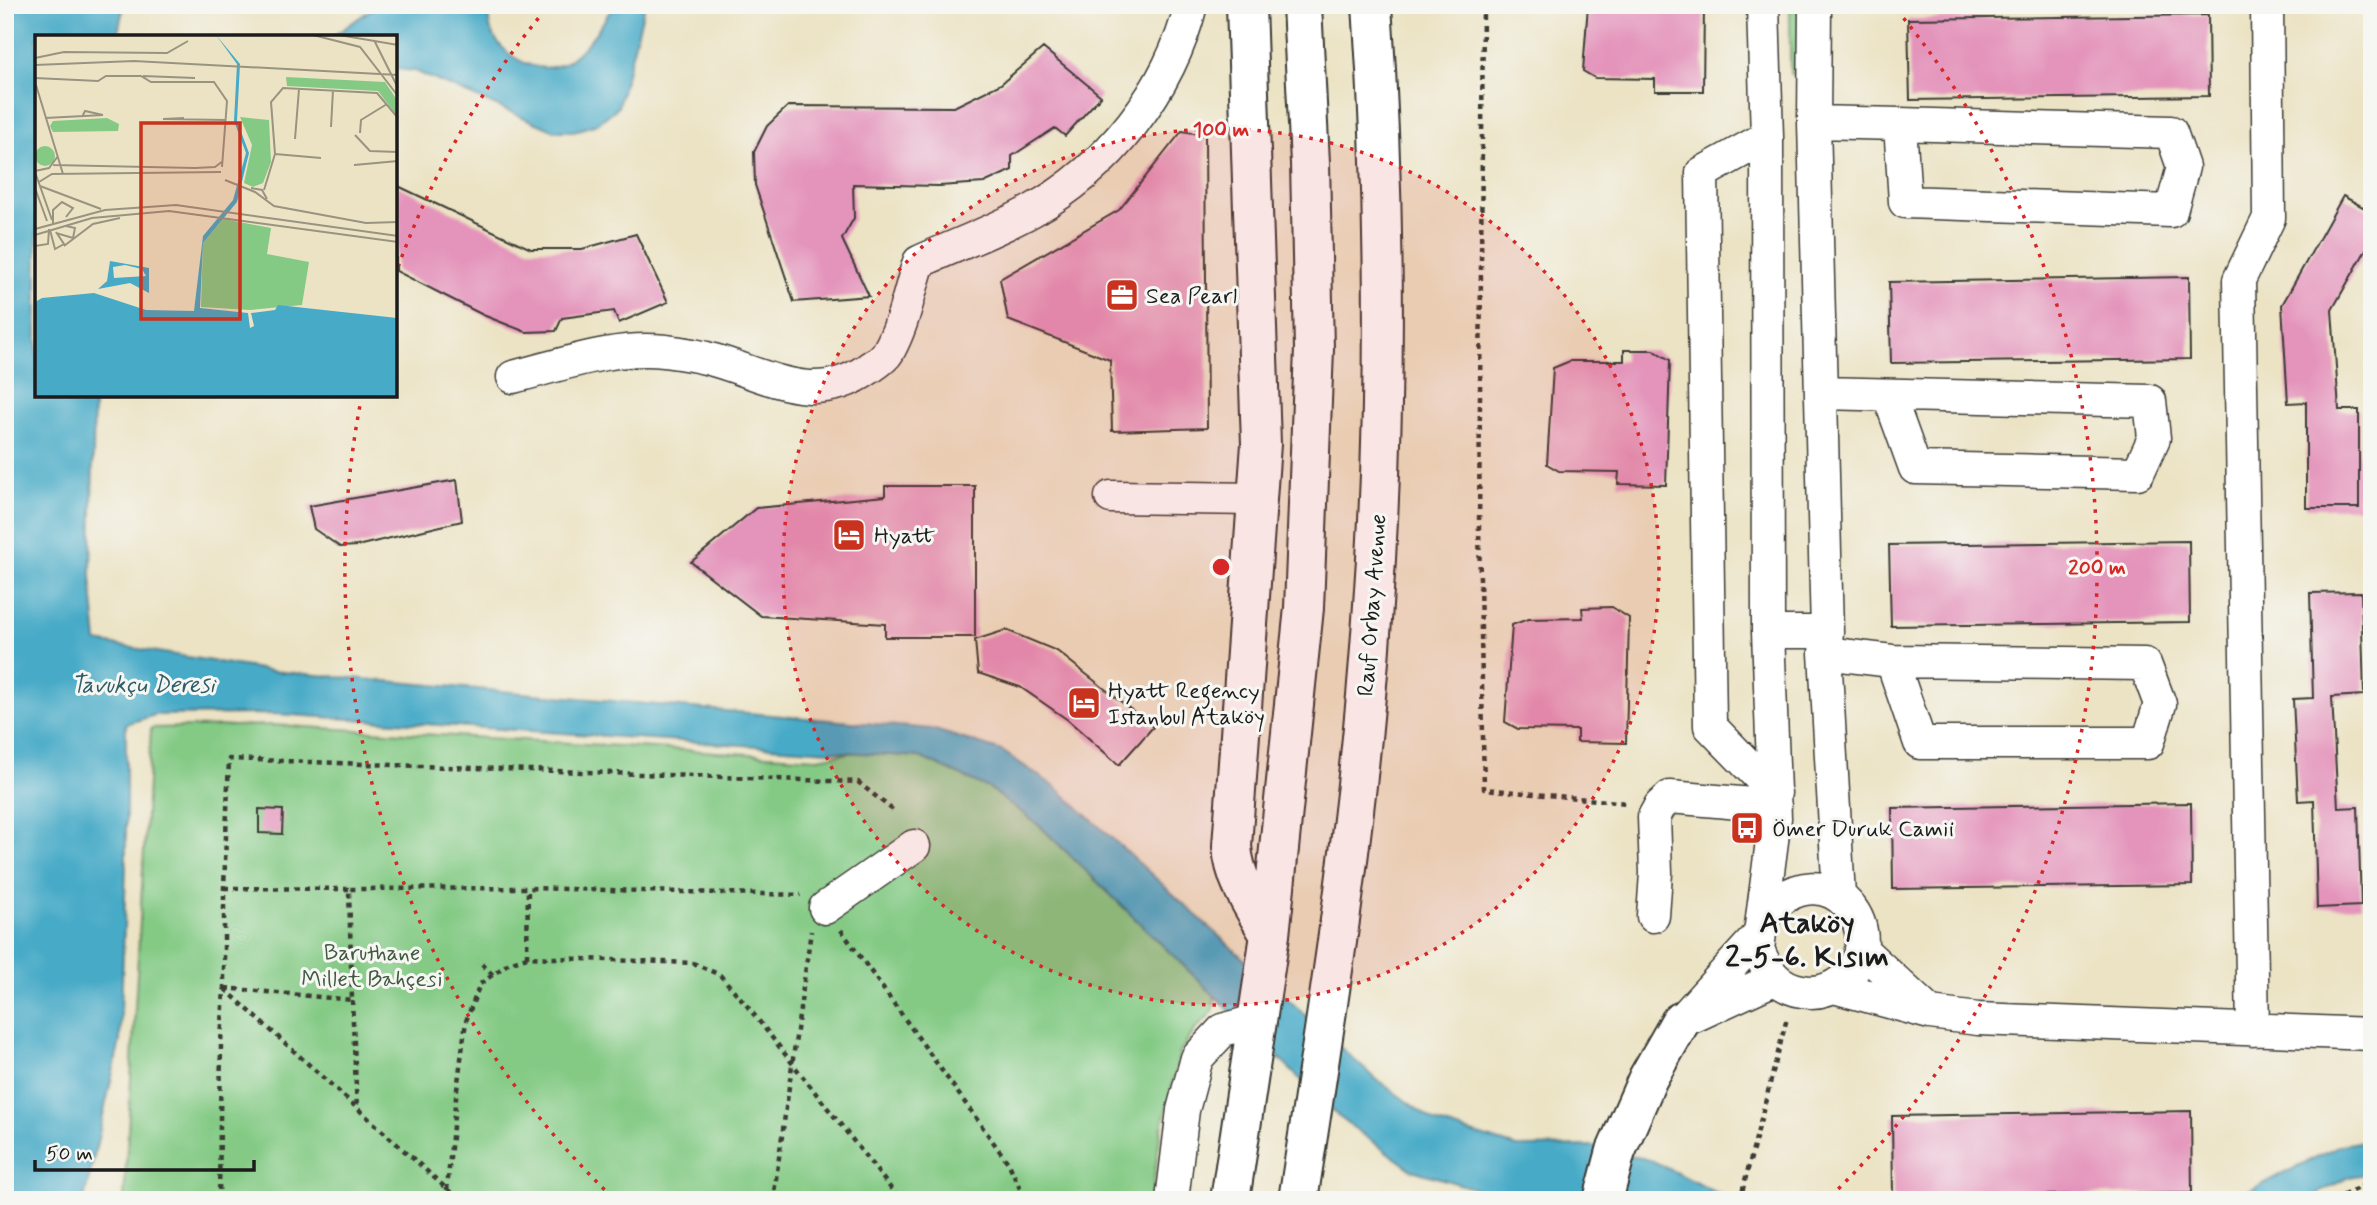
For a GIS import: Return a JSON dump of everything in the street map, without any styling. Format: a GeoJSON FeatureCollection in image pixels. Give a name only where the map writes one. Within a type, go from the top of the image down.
{"type":"FeatureCollection","features":[{"type":"Feature","properties":{"kind":"main road"},"geometry":{"type":"LineString","coordinates":[[1246,5],[1261,444],[1232,846],[1233,863],[1243,888],[1270,934]]}},
{"type":"Feature","properties":{"kind":"main road"},"geometry":{"type":"LineString","coordinates":[[1230,1200],[1270,934],[1304,608],[1314,349],[1310,163],[1302,5]]}},
{"type":"Feature","properties":{"kind":"main road","name":"Rauf Orbay Avenue"},"geometry":{"type":"LineString","coordinates":[[1298,1200],[1337,951],[1367,674],[1378,526],[1382,314],[1381,188],[1372,5]]}},
{"type":"Feature","properties":{"kind":"main road"},"geometry":{"type":"LineString","coordinates":[[1603,1200],[1616,1151],[1648,1078],[1680,1022]]}},
{"type":"Feature","properties":{"kind":"street"},"geometry":{"type":"LineString","coordinates":[[513,377],[610,354],[647,350],[717,361],[798,387],[832,387],[863,373],[886,355],[902,325],[919,262],[1033,210],[1061,192],[1112,148],[1158,86],[1175,51],[1191,5]]}},
{"type":"Feature","properties":{"kind":"street"},"geometry":{"type":"LineString","coordinates":[[1763,5],[1768,632],[1775,818],[1758,948],[1764,965],[1784,984]]}},
{"type":"Feature","properties":{"kind":"street"},"geometry":{"type":"LineString","coordinates":[[1815,5],[1814,122],[1826,643],[1839,896]]}},
{"type":"Feature","properties":{"kind":"street"},"geometry":{"type":"LineString","coordinates":[[2253,1030],[2239,280],[2269,218],[2267,7]]}},
{"type":"Feature","properties":{"kind":"street"},"geometry":{"type":"LineString","coordinates":[[1775,800],[1710,726],[1702,173],[1766,127],[1814,87]]}},
{"type":"Feature","properties":{"kind":"street"},"geometry":{"type":"LineString","coordinates":[[1814,122],[1900,124],[2171,132],[2183,167],[2171,211],[1905,202],[1900,124]]}},
{"type":"Feature","properties":{"kind":"street"},"geometry":{"type":"LineString","coordinates":[[1821,393],[2150,401],[2154,438],[2138,473],[1915,468],[1889,396]]}},
{"type":"Feature","properties":{"kind":"street"},"geometry":{"type":"LineString","coordinates":[[1111,497],[1257,499]]}},
{"type":"Feature","properties":{"kind":"street"},"geometry":{"type":"LineString","coordinates":[[1768,632],[1826,643],[1892,661],[2144,664],[2160,704],[2148,743],[1920,743],[1892,661]]}},
{"type":"Feature","properties":{"kind":"street"},"geometry":{"type":"LineString","coordinates":[[1653,916],[1656,873],[1654,817],[1660,806],[1670,797],[1775,800]]}},
{"type":"Feature","properties":{"kind":"street"},"geometry":{"type":"LineString","coordinates":[[820,902],[914,846]]}},
{"type":"Feature","properties":{"kind":"street"},"geometry":{"type":"LineString","coordinates":[[1805,888],[1822,889],[1839,896],[1850,906],[1858,919],[1861,948],[1857,964],[1847,977],[1834,986],[1822,991],[1784,984],[1680,1022],[1790,892],[1805,888]]}},
{"type":"Feature","properties":{"kind":"street"},"geometry":{"type":"LineString","coordinates":[[1861,948],[1930,1013]]}},
{"type":"Feature","properties":{"kind":"street"},"geometry":{"type":"LineString","coordinates":[[1834,986],[1930,1013],[1978,1019],[2372,1034]]}},
{"type":"Feature","properties":{"kind":"street"},"geometry":{"type":"LineString","coordinates":[[1172,1200],[1182,1110],[1197,1058],[1223,1030],[1258,1020]]}},
{"type":"Feature","properties":{"kind":"path"},"geometry":{"type":"LineString","coordinates":[[1483,5],[1479,528],[1484,789],[1660,806]]}},
{"type":"Feature","properties":{"kind":"path"},"geometry":{"type":"LineString","coordinates":[[2267,7],[2372,7]]}},
{"type":"Feature","properties":{"kind":"path"},"geometry":{"type":"LineString","coordinates":[[219,1200],[220,1043],[225,988],[229,759],[858,782],[894,811]]}},
{"type":"Feature","properties":{"kind":"path"},"geometry":{"type":"LineString","coordinates":[[225,888],[528,888],[820,902]]}},
{"type":"Feature","properties":{"kind":"path"},"geometry":{"type":"LineString","coordinates":[[527,957],[528,888]]}},
{"type":"Feature","properties":{"kind":"path"},"geometry":{"type":"LineString","coordinates":[[349,889],[357,1110]]}},
{"type":"Feature","properties":{"kind":"path"},"geometry":{"type":"LineString","coordinates":[[773,1200],[792,1063],[820,902]]}},
{"type":"Feature","properties":{"kind":"path"},"geometry":{"type":"LineString","coordinates":[[820,902],[1009,1164],[1025,1200]]}},
{"type":"Feature","properties":{"kind":"path"},"geometry":{"type":"LineString","coordinates":[[446,1200],[454,1105],[466,1021],[480,984],[509,962],[527,957],[693,962],[720,975],[900,1200]]}},
{"type":"Feature","properties":{"kind":"path"},"geometry":{"type":"LineString","coordinates":[[482,964],[494,975]]}},
{"type":"Feature","properties":{"kind":"path"},"geometry":{"type":"LineString","coordinates":[[1740,1200],[1784,984]]}},
{"type":"Feature","properties":{"kind":"path"},"geometry":{"type":"LineString","coordinates":[[225,988],[352,1000]]}},
{"type":"Feature","properties":{"kind":"path"},"geometry":{"type":"LineString","coordinates":[[225,988],[459,1200]]}},
{"type":"Feature","properties":{"kind":"path"},"geometry":{"type":"LineString","coordinates":[[2334,1200],[2364,1185],[2372,1185]]}},
{"type":"Feature","properties":{"kind":"green space"},"geometry":{"type":"Polygon","coordinates":[[[1790,5],[1800,5],[1801,74],[1790,74],[1790,5]]]}},
{"type":"Feature","properties":{"kind":"green space","name":"Baruthane Millet Bahçesi"},"geometry":{"type":"Polygon","coordinates":[[[273,725],[817,758],[855,752],[920,757],[989,788],[1041,827],[1215,996],[1213,1011],[1195,1030],[1180,1052],[1160,1136],[1151,1200],[124,1200],[151,728],[273,725]]]}},
{"type":"Feature","properties":{"kind":"water","name":"Tavukçu Deresi"},"geometry":{"type":"Polygon","coordinates":[[[5,5],[124,5],[117,35],[35,35],[35,397],[94,397],[91,576],[97,642],[272,671],[932,729],[1002,751],[1057,788],[1372,1076],[1435,1122],[1517,1147],[1593,1146],[1616,1151],[1653,1161],[1731,1200],[1513,1200],[1412,1170],[1339,1117],[1041,827],[989,788],[920,757],[276,714],[155,715],[126,724],[126,869],[120,1041],[84,1200],[5,1200],[5,5]]]}},
{"type":"Feature","properties":{"kind":"water"},"geometry":{"type":"Polygon","coordinates":[[[377,5],[489,5],[490,27],[501,45],[518,60],[539,67],[550,67],[567,61],[583,48],[613,5],[645,5],[618,107],[597,124],[575,131],[555,131],[414,71],[397,69],[397,35],[335,35],[377,5]]]}},
{"type":"Feature","properties":{"kind":"water"},"geometry":{"type":"Polygon","coordinates":[[[2372,1139],[2372,1173],[2349,1177],[2305,1200],[2231,1200],[2338,1146],[2372,1139]]]}},
{"type":"Feature","properties":{"kind":"building"},"geometry":{"type":"Polygon","coordinates":[[[1588,5],[1704,5],[1703,91],[1655,91],[1655,79],[1595,78],[1583,71],[1588,5]]]}},
{"type":"Feature","properties":{"kind":"building"},"geometry":{"type":"Polygon","coordinates":[[[2208,15],[2209,96],[1910,100],[1908,19],[2208,15]]]}},
{"type":"Feature","properties":{"kind":"building"},"geometry":{"type":"Polygon","coordinates":[[[1043,48],[1101,96],[1065,136],[1055,128],[1012,156],[1012,170],[984,183],[939,186],[853,184],[854,218],[842,239],[869,296],[794,302],[755,185],[754,152],[767,126],[788,106],[954,107],[1001,84],[1043,48]]]}},
{"type":"Feature","properties":{"kind":"building"},"geometry":{"type":"Polygon","coordinates":[[[1182,131],[1205,135],[1207,428],[1112,431],[1110,360],[1008,320],[1000,279],[1119,210],[1182,131]]]}},
{"type":"Feature","properties":{"kind":"building"},"geometry":{"type":"Polygon","coordinates":[[[397,185],[531,249],[582,249],[636,234],[668,302],[619,323],[614,311],[562,318],[556,331],[526,332],[483,315],[397,272],[397,185]]]}},
{"type":"Feature","properties":{"kind":"building"},"geometry":{"type":"Polygon","coordinates":[[[2343,196],[2372,212],[2372,239],[2332,310],[2339,410],[2359,410],[2359,508],[2306,508],[2306,402],[2288,403],[2282,305],[2343,196]]]}},
{"type":"Feature","properties":{"kind":"building"},"geometry":{"type":"Polygon","coordinates":[[[2189,277],[2190,359],[1891,363],[1889,282],[2189,277]]]}},
{"type":"Feature","properties":{"kind":"building"},"geometry":{"type":"Polygon","coordinates":[[[1624,350],[1653,350],[1670,360],[1666,485],[1618,484],[1619,472],[1559,471],[1547,464],[1553,368],[1570,361],[1624,361],[1624,350]]]}},
{"type":"Feature","properties":{"kind":"building"},"geometry":{"type":"Polygon","coordinates":[[[457,480],[462,521],[357,546],[340,547],[314,529],[309,506],[457,480]]]}},
{"type":"Feature","properties":{"kind":"building","name":"Hyatt"},"geometry":{"type":"Polygon","coordinates":[[[885,486],[975,486],[975,637],[885,637],[885,624],[761,616],[691,562],[756,508],[885,496],[885,486]]]}},
{"type":"Feature","properties":{"kind":"building"},"geometry":{"type":"Polygon","coordinates":[[[2189,541],[2190,622],[1891,626],[1889,545],[2189,541]]]}},
{"type":"Feature","properties":{"kind":"building"},"geometry":{"type":"Polygon","coordinates":[[[2361,592],[2364,695],[2332,697],[2338,808],[2358,807],[2361,906],[2317,908],[2314,800],[2298,801],[2293,699],[2313,698],[2310,593],[2361,592]]]}},
{"type":"Feature","properties":{"kind":"building"},"geometry":{"type":"Polygon","coordinates":[[[1612,607],[1629,618],[1626,743],[1577,742],[1577,730],[1518,729],[1505,722],[1512,625],[1528,619],[1583,618],[1582,608],[1612,607]]]}},
{"type":"Feature","properties":{"kind":"building","name":"Hyatt Regency Istanbul Ataköy"},"geometry":{"type":"Polygon","coordinates":[[[1006,630],[1057,651],[1153,727],[1119,765],[1068,720],[1020,687],[978,673],[975,640],[1006,630]]]}},
{"type":"Feature","properties":{"kind":"building"},"geometry":{"type":"Polygon","coordinates":[[[2191,803],[2192,885],[1893,889],[1892,808],[2191,803]]]}},
{"type":"Feature","properties":{"kind":"building"},"geometry":{"type":"Polygon","coordinates":[[[259,809],[283,810],[282,834],[259,833],[259,809]]]}},
{"type":"Feature","properties":{"kind":"building"},"geometry":{"type":"Polygon","coordinates":[[[2191,1111],[2192,1193],[1893,1197],[1892,1116],[2191,1111]]]}},
{"type":"Feature","properties":{"kind":"place","name":"Sea Pearl"},"geometry":{"type":"Point","coordinates":[1122,295]}},
{"type":"Feature","properties":{"kind":"place","name":"Hyatt"},"geometry":{"type":"Point","coordinates":[849,535]}},
{"type":"Feature","properties":{"kind":"place","name":"Hyatt Regency Istanbul Ataköy"},"geometry":{"type":"Point","coordinates":[1084,703]}},
{"type":"Feature","properties":{"kind":"place","name":"Ömer Duruk Camii"},"geometry":{"type":"Point","coordinates":[1747,828]}},
{"type":"Feature","properties":{"kind":"district","name":"Ataköy 2-5-6. Kısım"},"geometry":{"type":"Point","coordinates":[1807,939]}}]}
